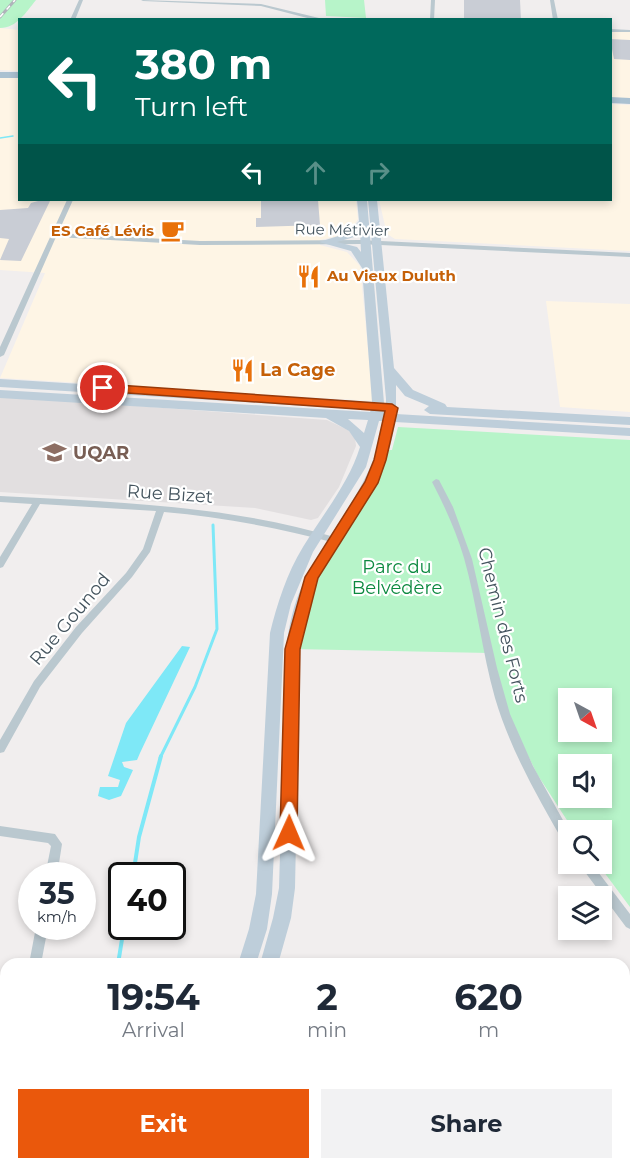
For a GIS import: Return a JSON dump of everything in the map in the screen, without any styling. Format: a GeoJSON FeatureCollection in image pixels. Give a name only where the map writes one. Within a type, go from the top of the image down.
{"type":"FeatureCollection","features":[{"type":"Feature","properties":{"kind":"main road"},"geometry":{"type":"LineString","coordinates":[[0,75],[18,75]]}},
{"type":"Feature","properties":{"kind":"main road"},"geometry":{"type":"LineString","coordinates":[[612,100],[630,101]]}},
{"type":"Feature","properties":{"kind":"street"},"geometry":{"type":"LineString","coordinates":[[73,18],[81,0]]}},
{"type":"Feature","properties":{"kind":"street"},"geometry":{"type":"LineString","coordinates":[[143,0],[261,5],[322,18]]}},
{"type":"Feature","properties":{"kind":"street"},"geometry":{"type":"LineString","coordinates":[[432,18],[433,0]]}},
{"type":"Feature","properties":{"kind":"street"},"geometry":{"type":"LineString","coordinates":[[552,0],[556,18]]}},
{"type":"Feature","properties":{"kind":"street"},"geometry":{"type":"LineString","coordinates":[[285,18],[293,13]]}},
{"type":"Feature","properties":{"kind":"street"},"geometry":{"type":"LineString","coordinates":[[612,30],[630,31]]}},
{"type":"Feature","properties":{"kind":"street"},"geometry":{"type":"LineString","coordinates":[[0,355],[70,201]]}},
{"type":"Feature","properties":{"kind":"street"},"geometry":{"type":"LineString","coordinates":[[249,958],[258,929],[264,894],[277,633],[292,582],[307,551],[346,494],[367,450],[377,411],[362,201]]}},
{"type":"Feature","properties":{"kind":"street"},"geometry":{"type":"LineString","coordinates":[[271,958],[287,888],[293,644],[306,591],[371,483],[391,412],[379,243],[372,201]]}},
{"type":"Feature","properties":{"kind":"street"},"geometry":{"type":"LineString","coordinates":[[324,242],[351,235],[364,220]]}},
{"type":"Feature","properties":{"kind":"street","name":"Rue Métivier"},"geometry":{"type":"LineString","coordinates":[[54,235],[200,243],[365,242],[630,255]]}},
{"type":"Feature","properties":{"kind":"street"},"geometry":{"type":"LineString","coordinates":[[324,242],[354,249],[368,269]]}},
{"type":"Feature","properties":{"kind":"street"},"geometry":{"type":"LineString","coordinates":[[389,369],[409,393],[456,412]]}},
{"type":"Feature","properties":{"kind":"street"},"geometry":{"type":"LineString","coordinates":[[0,383],[630,432]]}},
{"type":"Feature","properties":{"kind":"street"},"geometry":{"type":"LineString","coordinates":[[0,394],[315,412],[377,411]]}},
{"type":"Feature","properties":{"kind":"street"},"geometry":{"type":"LineString","coordinates":[[315,412],[341,420],[354,428],[363,438],[367,450]]}},
{"type":"Feature","properties":{"kind":"street"},"geometry":{"type":"LineString","coordinates":[[391,412],[456,412],[630,421]]}},
{"type":"Feature","properties":{"kind":"street","name":"Chemin des Forts"},"geometry":{"type":"LineString","coordinates":[[436,482],[450,505],[465,549],[500,698],[531,775],[558,822]]}},
{"type":"Feature","properties":{"kind":"street","name":"Rue Bizet"},"geometry":{"type":"LineString","coordinates":[[0,499],[243,517],[281,523],[335,540]]}},
{"type":"Feature","properties":{"kind":"street"},"geometry":{"type":"LineString","coordinates":[[0,565],[38,501]]}},
{"type":"Feature","properties":{"kind":"street","name":"Rue Gounod"},"geometry":{"type":"LineString","coordinates":[[0,749],[37,684],[147,550],[161,510]]}},
{"type":"Feature","properties":{"kind":"street"},"geometry":{"type":"LineString","coordinates":[[0,831],[51,838],[57,844],[54,862]]}},
{"type":"Feature","properties":{"kind":"street"},"geometry":{"type":"LineString","coordinates":[[593,874],[630,923]]}},
{"type":"Feature","properties":{"kind":"street"},"geometry":{"type":"LineString","coordinates":[[36,958],[40,940]]}},
{"type":"Feature","properties":{"kind":"shaded area"},"geometry":{"type":"Polygon","coordinates":[[[0,28],[18,30],[18,71],[0,70],[0,28]]]}},
{"type":"Feature","properties":{"kind":"shaded area"},"geometry":{"type":"Polygon","coordinates":[[[612,30],[630,31],[630,100],[612,99],[612,30]]]}},
{"type":"Feature","properties":{"kind":"shaded area"},"geometry":{"type":"Polygon","coordinates":[[[0,77],[18,78],[18,201],[356,201],[358,219],[351,230],[343,235],[320,240],[320,245],[347,252],[360,266],[373,401],[0,378],[45,273],[0,270],[0,77]]]}},
{"type":"Feature","properties":{"kind":"shaded area"},"geometry":{"type":"Polygon","coordinates":[[[612,104],[630,105],[630,251],[395,239],[387,234],[379,201],[612,201],[612,104]]]}},
{"type":"Feature","properties":{"kind":"shaded area"},"geometry":{"type":"Polygon","coordinates":[[[546,301],[630,304],[630,412],[560,407],[546,301]]]}},
{"type":"Feature","properties":{"kind":"shaded area"},"geometry":{"type":"Polygon","coordinates":[[[0,396],[327,420],[348,430],[355,437],[356,446],[339,487],[318,518],[311,520],[255,508],[0,492],[0,396]]]}},
{"type":"Feature","properties":{"kind":"green space"},"geometry":{"type":"Polygon","coordinates":[[[0,0],[36,0],[16,22],[0,28],[0,0]]]}},
{"type":"Feature","properties":{"kind":"green space"},"geometry":{"type":"Polygon","coordinates":[[[325,0],[364,0],[366,18],[326,16],[325,0]]]}},
{"type":"Feature","properties":{"kind":"green space","name":"Parc du Belvédère"},"geometry":{"type":"Polygon","coordinates":[[[398,427],[630,440],[630,907],[605,874],[612,874],[612,820],[567,820],[559,808],[612,808],[612,754],[558,754],[558,806],[537,774],[500,698],[489,653],[293,649],[306,591],[383,450],[392,450],[398,427]]]}},
{"type":"Feature","properties":{"kind":"water"},"geometry":{"type":"Polygon","coordinates":[[[182,646],[190,647],[137,760],[122,762],[124,767],[133,770],[121,796],[109,800],[98,796],[100,787],[118,787],[120,780],[108,776],[126,723],[182,646]]]}},
{"type":"Feature","properties":{"kind":"building"},"geometry":{"type":"Polygon","coordinates":[[[464,0],[520,0],[521,18],[464,18],[464,0]]]}},
{"type":"Feature","properties":{"kind":"building"},"geometry":{"type":"Polygon","coordinates":[[[612,39],[630,40],[630,60],[614,59],[612,39]]]}},
{"type":"Feature","properties":{"kind":"building"},"geometry":{"type":"Polygon","coordinates":[[[50,201],[21,261],[0,260],[9,239],[0,238],[0,210],[28,208],[31,203],[50,201]]]}},
{"type":"Feature","properties":{"kind":"building"},"geometry":{"type":"Polygon","coordinates":[[[261,201],[318,201],[320,225],[256,227],[256,218],[261,218],[261,201]]]}},
{"type":"Feature","properties":{"kind":"waterway"},"geometry":{"type":"LineString","coordinates":[[0,138],[13,136]]}},
{"type":"Feature","properties":{"kind":"waterway"},"geometry":{"type":"LineString","coordinates":[[160,758],[195,687],[217,629],[213,525]]}},
{"type":"Feature","properties":{"kind":"waterway"},"geometry":{"type":"LineString","coordinates":[[135,862],[139,837],[161,756]]}},
{"type":"Feature","properties":{"kind":"waterway"},"geometry":{"type":"LineString","coordinates":[[119,958],[122,940]]}},
{"type":"Feature","properties":{"kind":"railway"},"geometry":{"type":"LineString","coordinates":[[0,17],[15,0]]}},
{"type":"Feature","properties":{"kind":"place","name":"ES Café Lévis"},"geometry":{"type":"Point","coordinates":[172,231]}},
{"type":"Feature","properties":{"kind":"place","name":"Au Vieux Duluth"},"geometry":{"type":"Point","coordinates":[309,276]}},
{"type":"Feature","properties":{"kind":"place","name":"La Cage"},"geometry":{"type":"Point","coordinates":[242,370]}},
{"type":"Feature","properties":{"kind":"place","name":"UQAR"},"geometry":{"type":"Point","coordinates":[55,453]}},
{"type":"Feature","properties":{"kind":"route"},"geometry":{"type":"LineString","coordinates":[[103,388],[392,408],[380,460],[371,483],[312,577],[296,630],[293,644],[289,833]]}}]}
